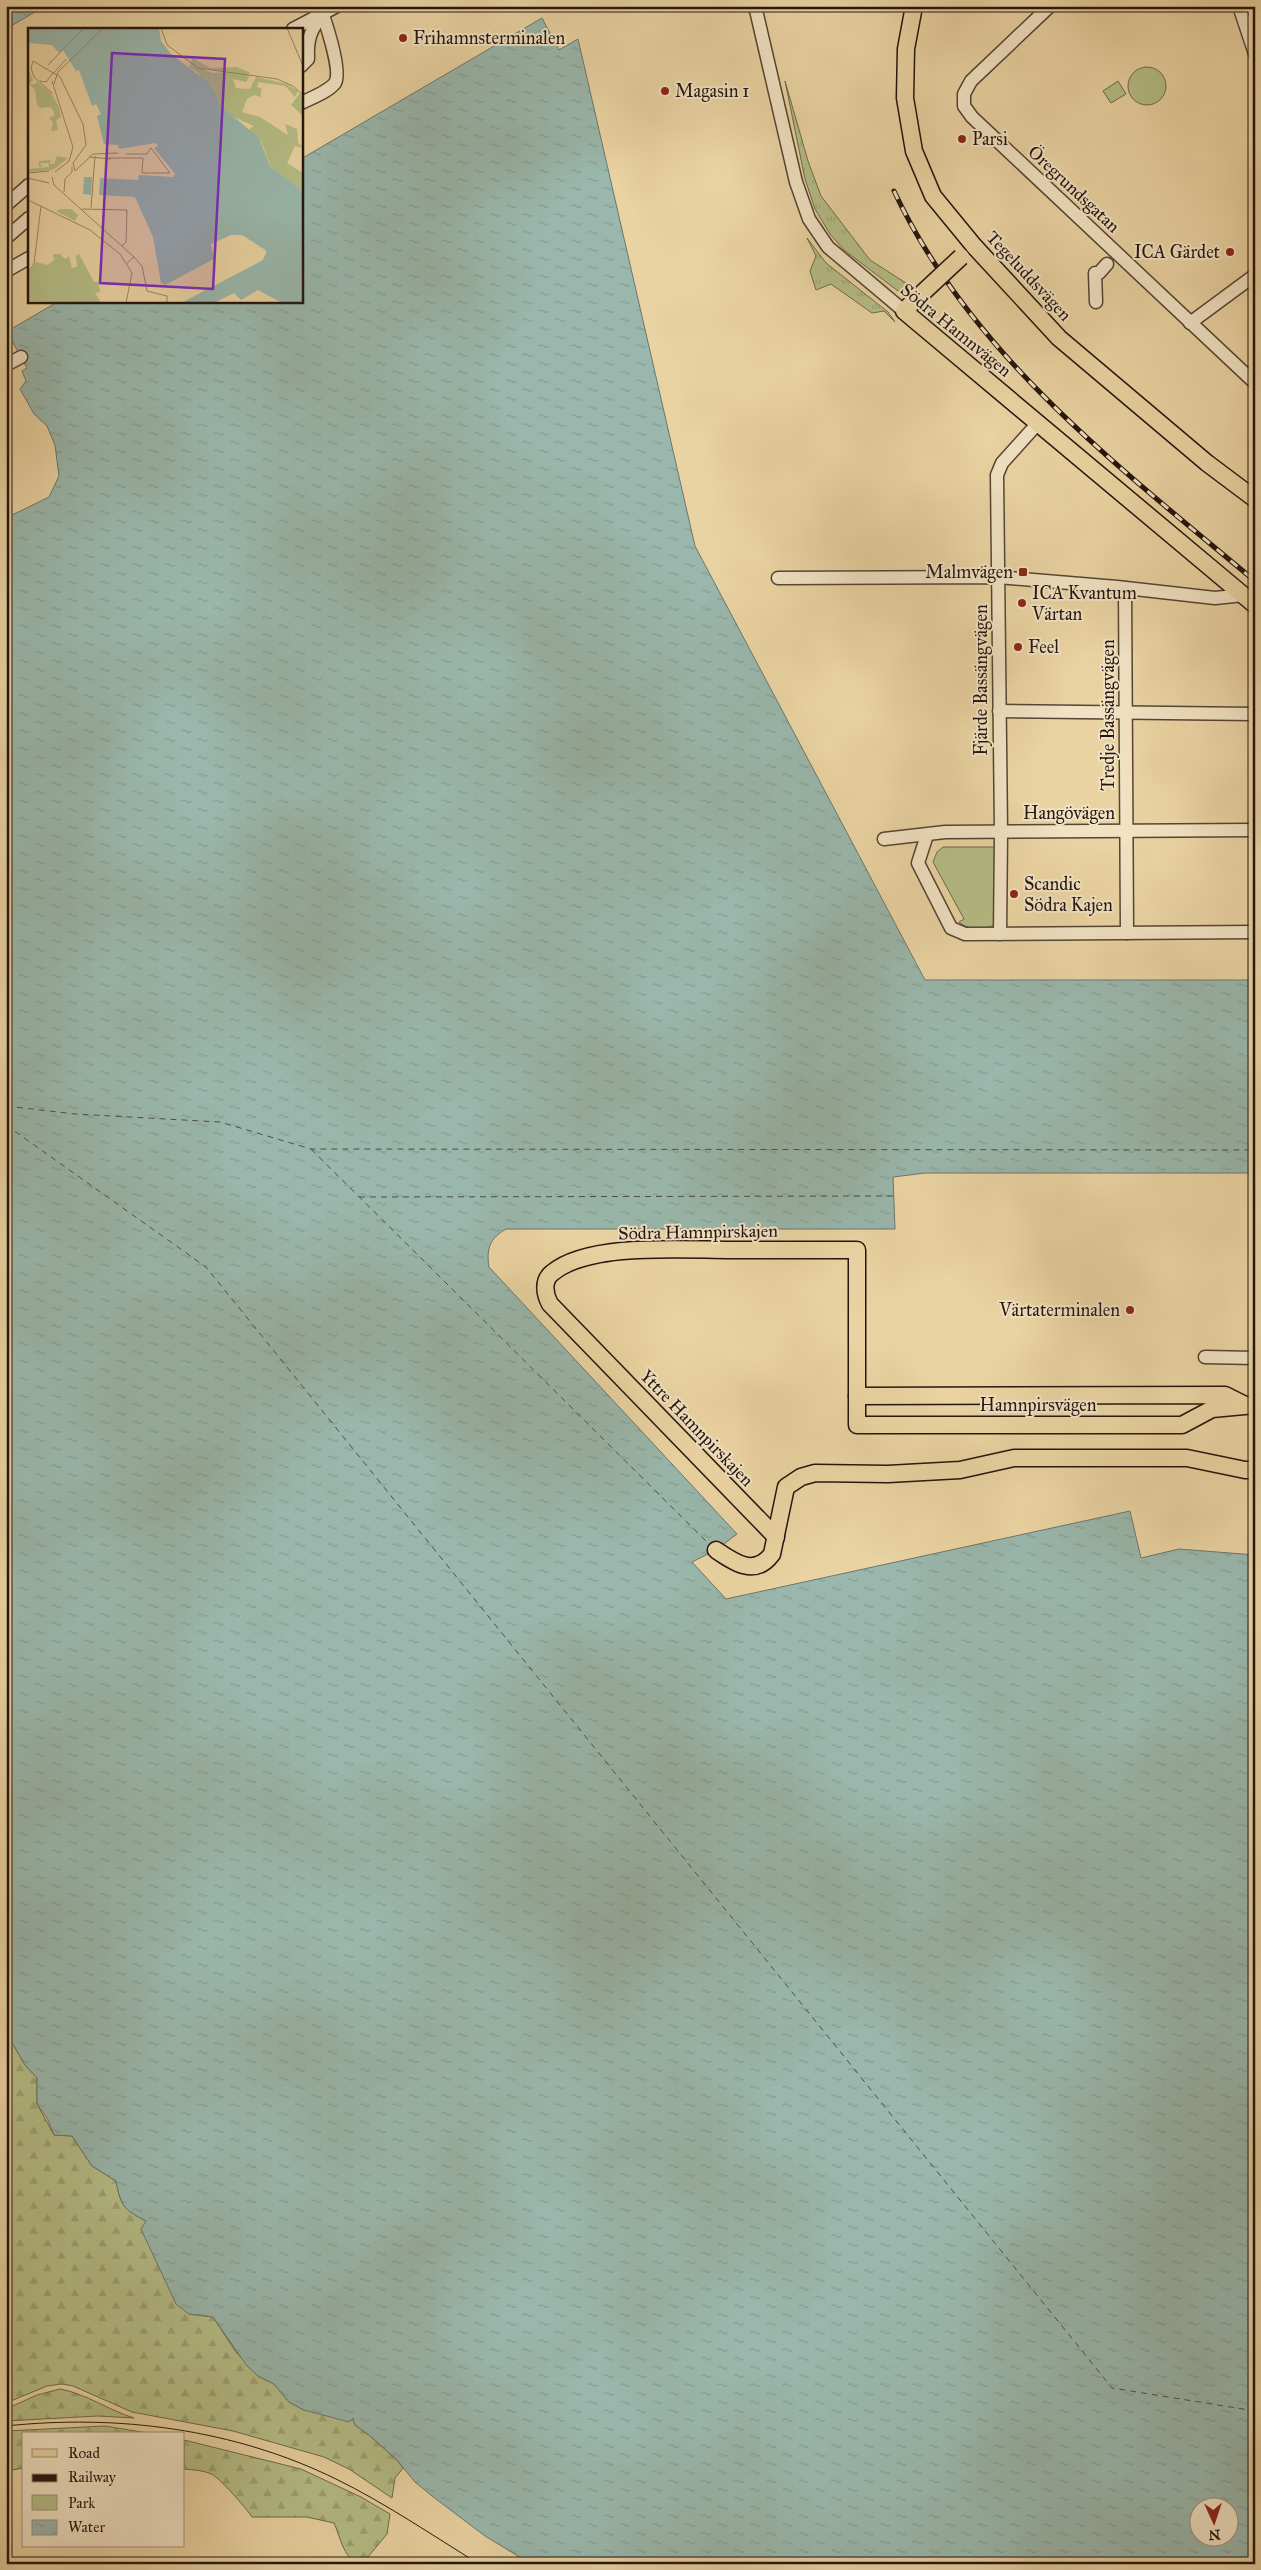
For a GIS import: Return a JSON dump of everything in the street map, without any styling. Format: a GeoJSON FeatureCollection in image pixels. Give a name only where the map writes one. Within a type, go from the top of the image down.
{"type":"FeatureCollection","features":[{"type":"Feature","properties":{"kind":"main road","name":"Tegeluddsvägen"},"geometry":{"type":"LineString","coordinates":[[914,6],[907,42],[906,98],[912,142],[920,169],[933,196],[974,246],[1059,338],[1206,463],[1255,499]]}},
{"type":"Feature","properties":{"kind":"main road"},"geometry":{"type":"LineString","coordinates":[[904,311],[974,246]]}},
{"type":"Feature","properties":{"kind":"main road","name":"Södra Hamnvägen"},"geometry":{"type":"LineString","coordinates":[[904,311],[1249,600]]}},
{"type":"Feature","properties":{"kind":"main road","name":"Södra Hamnpirskajen"},"geometry":{"type":"LineString","coordinates":[[546,1280],[551,1274],[569,1263],[630,1250],[857,1250]]}},
{"type":"Feature","properties":{"kind":"main road","name":"Hamnpirsvägen"},"geometry":{"type":"LineString","coordinates":[[857,1250],[857,1425],[1182,1426],[1212,1409],[1250,1405]]}},
{"type":"Feature","properties":{"kind":"main road","name":"Yttre Hamnpirskajen"},"geometry":{"type":"LineString","coordinates":[[546,1280],[545,1294],[550,1304],[776,1537]]}},
{"type":"Feature","properties":{"kind":"main road","name":"Hamnpirsvägen"},"geometry":{"type":"LineString","coordinates":[[857,1396],[1225,1395],[1250,1405]]}},
{"type":"Feature","properties":{"kind":"main road"},"geometry":{"type":"LineString","coordinates":[[716,1550],[737,1564],[756,1566],[762,1564],[772,1554],[783,1493],[790,1483],[815,1473],[858,1474],[960,1470],[1014,1458],[1187,1458],[1245,1470],[1255,1470]]}},
{"type":"Feature","properties":{"kind":"street"},"geometry":{"type":"LineString","coordinates":[[295,28],[337,6]]}},
{"type":"Feature","properties":{"kind":"street","name":"Södra Hamnvägen"},"geometry":{"type":"LineString","coordinates":[[755,6],[796,182],[809,219],[828,247],[904,311]]}},
{"type":"Feature","properties":{"kind":"street","name":"Öregrundsgatan"},"geometry":{"type":"LineString","coordinates":[[1050,6],[972,81],[964,99],[964,106],[972,117],[1255,383]]}},
{"type":"Feature","properties":{"kind":"street"},"geometry":{"type":"LineString","coordinates":[[1239,6],[1255,54]]}},
{"type":"Feature","properties":{"kind":"street"},"geometry":{"type":"LineString","coordinates":[[302,65],[308,59],[307,42],[313,26],[323,15]]}},
{"type":"Feature","properties":{"kind":"street"},"geometry":{"type":"LineString","coordinates":[[302,102],[334,85],[337,79],[334,52],[323,15]]}},
{"type":"Feature","properties":{"kind":"street"},"geometry":{"type":"LineString","coordinates":[[6,205],[28,186]]}},
{"type":"Feature","properties":{"kind":"street"},"geometry":{"type":"LineString","coordinates":[[6,238],[28,219]]}},
{"type":"Feature","properties":{"kind":"street"},"geometry":{"type":"LineString","coordinates":[[6,271],[28,259]]}},
{"type":"Feature","properties":{"kind":"street"},"geometry":{"type":"LineString","coordinates":[[1096,302],[1095,273],[1099,273],[1108,264]]}},
{"type":"Feature","properties":{"kind":"street"},"geometry":{"type":"LineString","coordinates":[[1190,323],[1255,275]]}},
{"type":"Feature","properties":{"kind":"street"},"geometry":{"type":"LineString","coordinates":[[6,365],[21,357]]}},
{"type":"Feature","properties":{"kind":"street","name":"Fjärde Bassängvägen"},"geometry":{"type":"LineString","coordinates":[[1000,934],[1001,832],[996,475],[1002,463],[1038,423]]}},
{"type":"Feature","properties":{"kind":"street"},"geometry":{"type":"LineString","coordinates":[[778,578],[998,577],[1249,600]]}},
{"type":"Feature","properties":{"kind":"street","name":"Tredje Bassängvägen"},"geometry":{"type":"LineString","coordinates":[[1125,588],[1127,933]]}},
{"type":"Feature","properties":{"kind":"street"},"geometry":{"type":"LineString","coordinates":[[999,711],[1255,714]]}},
{"type":"Feature","properties":{"kind":"street","name":"Hangövägen"},"geometry":{"type":"LineString","coordinates":[[884,839],[945,832],[1255,830]]}},
{"type":"Feature","properties":{"kind":"street"},"geometry":{"type":"LineString","coordinates":[[927,835],[918,863],[951,928],[965,934],[1255,932]]}},
{"type":"Feature","properties":{"kind":"street"},"geometry":{"type":"LineString","coordinates":[[1205,1357],[1255,1358]]}},
{"type":"Feature","properties":{"kind":"green space"},"geometry":{"type":"Polygon","coordinates":[[[1147,67],[1160,73],[1166,86],[1160,99],[1147,105],[1134,99],[1128,86],[1134,73],[1147,67]]]}},
{"type":"Feature","properties":{"kind":"green space"},"geometry":{"type":"Polygon","coordinates":[[[785,81],[808,161],[821,196],[870,260],[912,288],[906,292],[898,291],[844,250],[830,234],[815,209],[805,179],[785,81]]]}},
{"type":"Feature","properties":{"kind":"green space"},"geometry":{"type":"Polygon","coordinates":[[[1118,81],[1126,94],[1111,103],[1103,91],[1118,81]]]}},
{"type":"Feature","properties":{"kind":"green space"},"geometry":{"type":"Polygon","coordinates":[[[807,238],[826,263],[888,312],[895,322],[884,311],[872,313],[831,284],[816,290],[810,271],[816,256],[807,238]]]}},
{"type":"Feature","properties":{"kind":"green space"},"geometry":{"type":"Polygon","coordinates":[[[943,847],[995,847],[996,925],[972,928],[959,922],[964,919],[933,862],[937,852],[943,847]]]}},
{"type":"Feature","properties":{"kind":"green space"},"geometry":{"type":"Polygon","coordinates":[[[6,2032],[25,2065],[37,2078],[37,2104],[54,2135],[72,2136],[92,2166],[116,2181],[124,2206],[146,2221],[189,2314],[213,2317],[236,2352],[258,2376],[274,2384],[289,2402],[304,2410],[353,2418],[355,2425],[396,2459],[403,2468],[395,2478],[392,2498],[349,2469],[324,2457],[233,2431],[132,2412],[73,2386],[62,2384],[47,2386],[6,2403],[6,2032]]]}},
{"type":"Feature","properties":{"kind":"green space"},"geometry":{"type":"Polygon","coordinates":[[[60,2389],[70,2391],[134,2418],[98,2416],[6,2421],[6,2409],[37,2395],[60,2389]]]}},
{"type":"Feature","properties":{"kind":"green space"},"geometry":{"type":"Polygon","coordinates":[[[105,2426],[142,2432],[22,2432],[22,2468],[6,2471],[6,2431],[105,2426]]]}},
{"type":"Feature","properties":{"kind":"green space"},"geometry":{"type":"Polygon","coordinates":[[[185,2440],[301,2469],[361,2497],[390,2514],[387,2534],[362,2564],[356,2563],[347,2554],[334,2523],[307,2517],[252,2517],[220,2480],[211,2474],[198,2470],[185,2469],[185,2440]]]}},
{"type":"Feature","properties":{"kind":"water"},"geometry":{"type":"Polygon","coordinates":[[[6,6],[45,6],[6,29],[6,6]]]}},
{"type":"Feature","properties":{"kind":"water"},"geometry":{"type":"Polygon","coordinates":[[[542,18],[559,50],[578,39],[695,546],[925,980],[1255,980],[1255,1173],[925,1173],[893,1177],[895,1229],[506,1229],[493,1240],[488,1255],[489,1267],[737,1534],[716,1550],[692,1562],[726,1599],[1130,1511],[1141,1558],[1179,1549],[1255,1555],[1255,2564],[531,2564],[485,2536],[432,2496],[415,2482],[396,2459],[355,2425],[353,2418],[349,2422],[304,2410],[289,2402],[274,2384],[258,2376],[247,2366],[213,2317],[189,2314],[176,2304],[141,2229],[146,2221],[124,2206],[116,2181],[92,2166],[72,2136],[54,2135],[47,2118],[37,2104],[37,2078],[25,2065],[6,2032],[6,518],[49,497],[59,476],[55,445],[47,426],[34,414],[20,389],[26,381],[22,371],[27,368],[11,339],[6,339],[6,332],[57,302],[302,302],[302,158],[542,18]]]}},
{"type":"Feature","properties":{"kind":"ferry route"},"geometry":{"type":"LineString","coordinates":[[6,1106],[75,1114],[220,1122],[311,1149],[1255,1150]]}},
{"type":"Feature","properties":{"kind":"ferry route"},"geometry":{"type":"LineString","coordinates":[[6,1125],[206,1267],[1112,2388],[1255,2411]]}},
{"type":"Feature","properties":{"kind":"ferry route"},"geometry":{"type":"LineString","coordinates":[[311,1149],[710,1545]]}},
{"type":"Feature","properties":{"kind":"ferry route"},"geometry":{"type":"LineString","coordinates":[[359,1197],[893,1196]]}},
{"type":"Feature","properties":{"kind":"tram line"},"geometry":{"type":"LineString","coordinates":[[6,2426],[90,2422],[133,2424],[175,2429],[257,2448],[297,2462],[354,2488],[479,2564]]}},
{"type":"Feature","properties":{"kind":"railway"},"geometry":{"type":"LineString","coordinates":[[894,191],[926,250],[964,305],[1006,356],[1052,405],[1101,451],[1255,581]]}},
{"type":"Feature","properties":{"kind":"place","name":"Frihamnsterminalen"},"geometry":{"type":"Point","coordinates":[403,38]}},
{"type":"Feature","properties":{"kind":"place","name":"Magasin 1"},"geometry":{"type":"Point","coordinates":[665,91]}},
{"type":"Feature","properties":{"kind":"place","name":"Parsi"},"geometry":{"type":"Point","coordinates":[962,139]}},
{"type":"Feature","properties":{"kind":"place","name":"ICA Gärdet"},"geometry":{"type":"Point","coordinates":[1230,252]}},
{"type":"Feature","properties":{"kind":"place","name":"Malmvägen"},"geometry":{"type":"Point","coordinates":[1023,572]}},
{"type":"Feature","properties":{"kind":"place","name":"ICA Kvantum Värtan"},"geometry":{"type":"Point","coordinates":[1022,603]}},
{"type":"Feature","properties":{"kind":"place","name":"Feel"},"geometry":{"type":"Point","coordinates":[1018,647]}},
{"type":"Feature","properties":{"kind":"place","name":"Scandic Södra Kajen"},"geometry":{"type":"Point","coordinates":[1014,894]}},
{"type":"Feature","properties":{"kind":"place","name":"Värtaterminalen"},"geometry":{"type":"Point","coordinates":[1130,1310]}}]}
